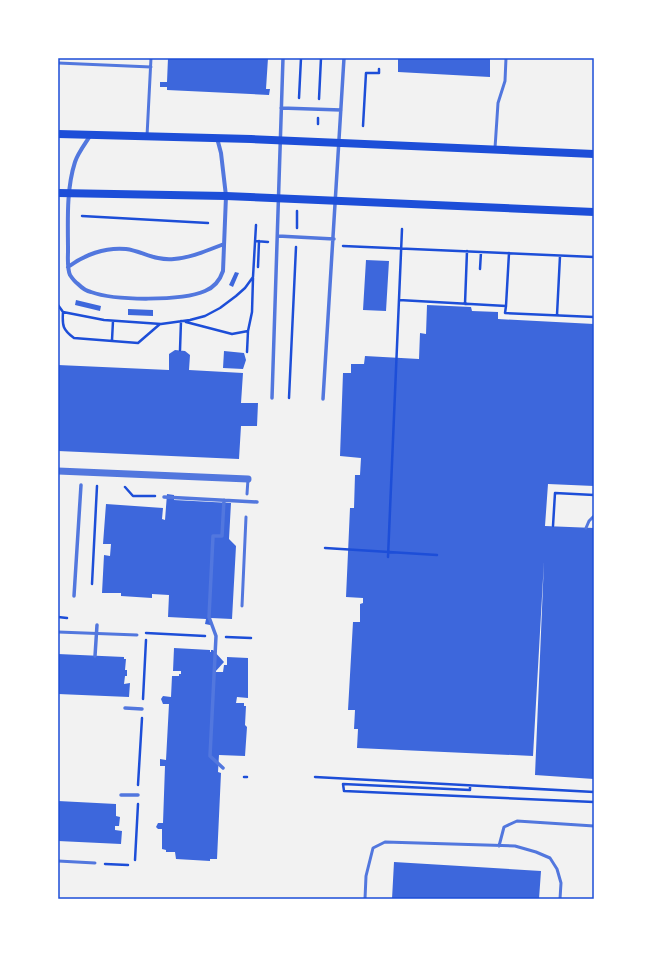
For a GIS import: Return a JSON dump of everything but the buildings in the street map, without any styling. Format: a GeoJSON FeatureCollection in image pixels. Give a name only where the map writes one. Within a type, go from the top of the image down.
{"type":"FeatureCollection","features":[{"type":"Feature","properties":{"kind":"main road"},"geometry":{"type":"LineString","coordinates":[[58,134],[254,139],[594,154]]}},
{"type":"Feature","properties":{"kind":"main road"},"geometry":{"type":"LineString","coordinates":[[58,193],[226,196],[594,212]]}},
{"type":"Feature","properties":{"kind":"street"},"geometry":{"type":"LineString","coordinates":[[272,398],[283,58]]}},
{"type":"Feature","properties":{"kind":"street"},"geometry":{"type":"LineString","coordinates":[[324,399],[344,58]]}},
{"type":"Feature","properties":{"kind":"street"},"geometry":{"type":"LineString","coordinates":[[281,108],[341,110]]}},
{"type":"Feature","properties":{"kind":"street"},"geometry":{"type":"LineString","coordinates":[[90,136],[75,162],[70,193],[68,232],[68,267],[70,274],[77,284],[89,292],[102,296],[151,298],[194,295],[207,291],[216,284],[221,277],[223,271],[226,196],[221,154],[217,138]]}},
{"type":"Feature","properties":{"kind":"street"},"geometry":{"type":"LineString","coordinates":[[278,236],[334,239]]}},
{"type":"Feature","properties":{"kind":"street"},"geometry":{"type":"LineString","coordinates":[[68,267],[86,255],[107,250],[126,249],[154,258],[174,259],[194,255],[224,244]]}},
{"type":"Feature","properties":{"kind":"street"},"geometry":{"type":"LineString","coordinates":[[58,471],[248,479]]}},
{"type":"Feature","properties":{"kind":"street"},"geometry":{"type":"LineString","coordinates":[[74,596],[81,485]]}},
{"type":"Feature","properties":{"kind":"street"},"geometry":{"type":"LineString","coordinates":[[164,497],[257,502]]}},
{"type":"Feature","properties":{"kind":"street"},"geometry":{"type":"LineString","coordinates":[[223,768],[210,756],[216,636],[209,617],[214,536],[222,536],[224,500]]}},
{"type":"Feature","properties":{"kind":"street"},"geometry":{"type":"LineString","coordinates":[[96,656],[97,625]]}},
{"type":"Feature","properties":{"kind":"street"},"geometry":{"type":"LineString","coordinates":[[125,708],[142,709]]}},
{"type":"Feature","properties":{"kind":"street"},"geometry":{"type":"LineString","coordinates":[[121,795],[138,796]]}},
{"type":"Feature","properties":{"kind":"lane"},"geometry":{"type":"LineString","coordinates":[[147,137],[152,58]]}},
{"type":"Feature","properties":{"kind":"lane"},"geometry":{"type":"LineString","coordinates":[[495,150],[498,103],[505,81],[506,58]]}},
{"type":"Feature","properties":{"kind":"lane"},"geometry":{"type":"LineString","coordinates":[[58,63],[151,68]]}},
{"type":"Feature","properties":{"kind":"lane"},"geometry":{"type":"LineString","coordinates":[[247,494],[248,479]]}},
{"type":"Feature","properties":{"kind":"lane"},"geometry":{"type":"LineString","coordinates":[[586,528],[589,521],[594,516]]}},
{"type":"Feature","properties":{"kind":"lane"},"geometry":{"type":"LineString","coordinates":[[242,606],[246,517]]}},
{"type":"Feature","properties":{"kind":"lane"},"geometry":{"type":"LineString","coordinates":[[58,632],[137,635]]}},
{"type":"Feature","properties":{"kind":"lane"},"geometry":{"type":"LineString","coordinates":[[498,846],[504,827],[517,821],[594,826]]}},
{"type":"Feature","properties":{"kind":"lane"},"geometry":{"type":"LineString","coordinates":[[365,899],[366,876],[373,848],[385,842],[515,846],[536,852],[550,858],[557,869],[561,883],[560,899]]}},
{"type":"Feature","properties":{"kind":"lane"},"geometry":{"type":"LineString","coordinates":[[58,861],[95,864]]}},
{"type":"Feature","properties":{"kind":"path"},"geometry":{"type":"LineString","coordinates":[[299,101],[301,58]]}},
{"type":"Feature","properties":{"kind":"path"},"geometry":{"type":"LineString","coordinates":[[318,124],[321,58]]}},
{"type":"Feature","properties":{"kind":"path"},"geometry":{"type":"LineString","coordinates":[[363,126],[366,73],[379,73],[379,69]]}},
{"type":"Feature","properties":{"kind":"path"},"geometry":{"type":"LineString","coordinates":[[297,232],[298,200]]}},
{"type":"Feature","properties":{"kind":"path"},"geometry":{"type":"LineString","coordinates":[[82,216],[208,223]]}},
{"type":"Feature","properties":{"kind":"path"},"geometry":{"type":"LineString","coordinates":[[388,557],[402,230]]}},
{"type":"Feature","properties":{"kind":"path"},"geometry":{"type":"LineString","coordinates":[[258,267],[257,241],[274,242]]}},
{"type":"Feature","properties":{"kind":"path"},"geometry":{"type":"LineString","coordinates":[[289,398],[296,244]]}},
{"type":"Feature","properties":{"kind":"path"},"geometry":{"type":"LineString","coordinates":[[341,246],[594,257]]}},
{"type":"Feature","properties":{"kind":"path"},"geometry":{"type":"LineString","coordinates":[[465,304],[467,251]]}},
{"type":"Feature","properties":{"kind":"path"},"geometry":{"type":"LineString","coordinates":[[480,268],[481,252]]}},
{"type":"Feature","properties":{"kind":"path"},"geometry":{"type":"LineString","coordinates":[[508,253],[505,313],[594,317]]}},
{"type":"Feature","properties":{"kind":"path"},"geometry":{"type":"LineString","coordinates":[[557,315],[560,256]]}},
{"type":"Feature","properties":{"kind":"path"},"geometry":{"type":"LineString","coordinates":[[247,352],[248,331],[252,312],[253,277]]}},
{"type":"Feature","properties":{"kind":"path"},"geometry":{"type":"LineString","coordinates":[[399,300],[506,306]]}},
{"type":"Feature","properties":{"kind":"path"},"geometry":{"type":"LineString","coordinates":[[63,312],[62,321],[66,332],[74,338],[138,343],[160,324]]}},
{"type":"Feature","properties":{"kind":"path"},"geometry":{"type":"LineString","coordinates":[[112,340],[114,321]]}},
{"type":"Feature","properties":{"kind":"path"},"geometry":{"type":"LineString","coordinates":[[180,350],[183,321],[232,334],[248,331]]}},
{"type":"Feature","properties":{"kind":"path"},"geometry":{"type":"LineString","coordinates":[[92,584],[97,486]]}},
{"type":"Feature","properties":{"kind":"path"},"geometry":{"type":"LineString","coordinates":[[125,487],[133,496],[164,497]]}},
{"type":"Feature","properties":{"kind":"path"},"geometry":{"type":"LineString","coordinates":[[553,526],[555,493],[594,495]]}},
{"type":"Feature","properties":{"kind":"path"},"geometry":{"type":"LineString","coordinates":[[325,548],[437,555]]}},
{"type":"Feature","properties":{"kind":"path"},"geometry":{"type":"LineString","coordinates":[[58,617],[67,618]]}},
{"type":"Feature","properties":{"kind":"path"},"geometry":{"type":"LineString","coordinates":[[135,860],[146,633],[251,638]]}},
{"type":"Feature","properties":{"kind":"path"},"geometry":{"type":"LineString","coordinates":[[315,777],[594,792]]}},
{"type":"Feature","properties":{"kind":"path"},"geometry":{"type":"LineString","coordinates":[[470,786],[470,790],[343,784],[344,791],[594,802]]}},
{"type":"Feature","properties":{"kind":"path"},"geometry":{"type":"LineString","coordinates":[[95,864],[128,865]]}}]}
